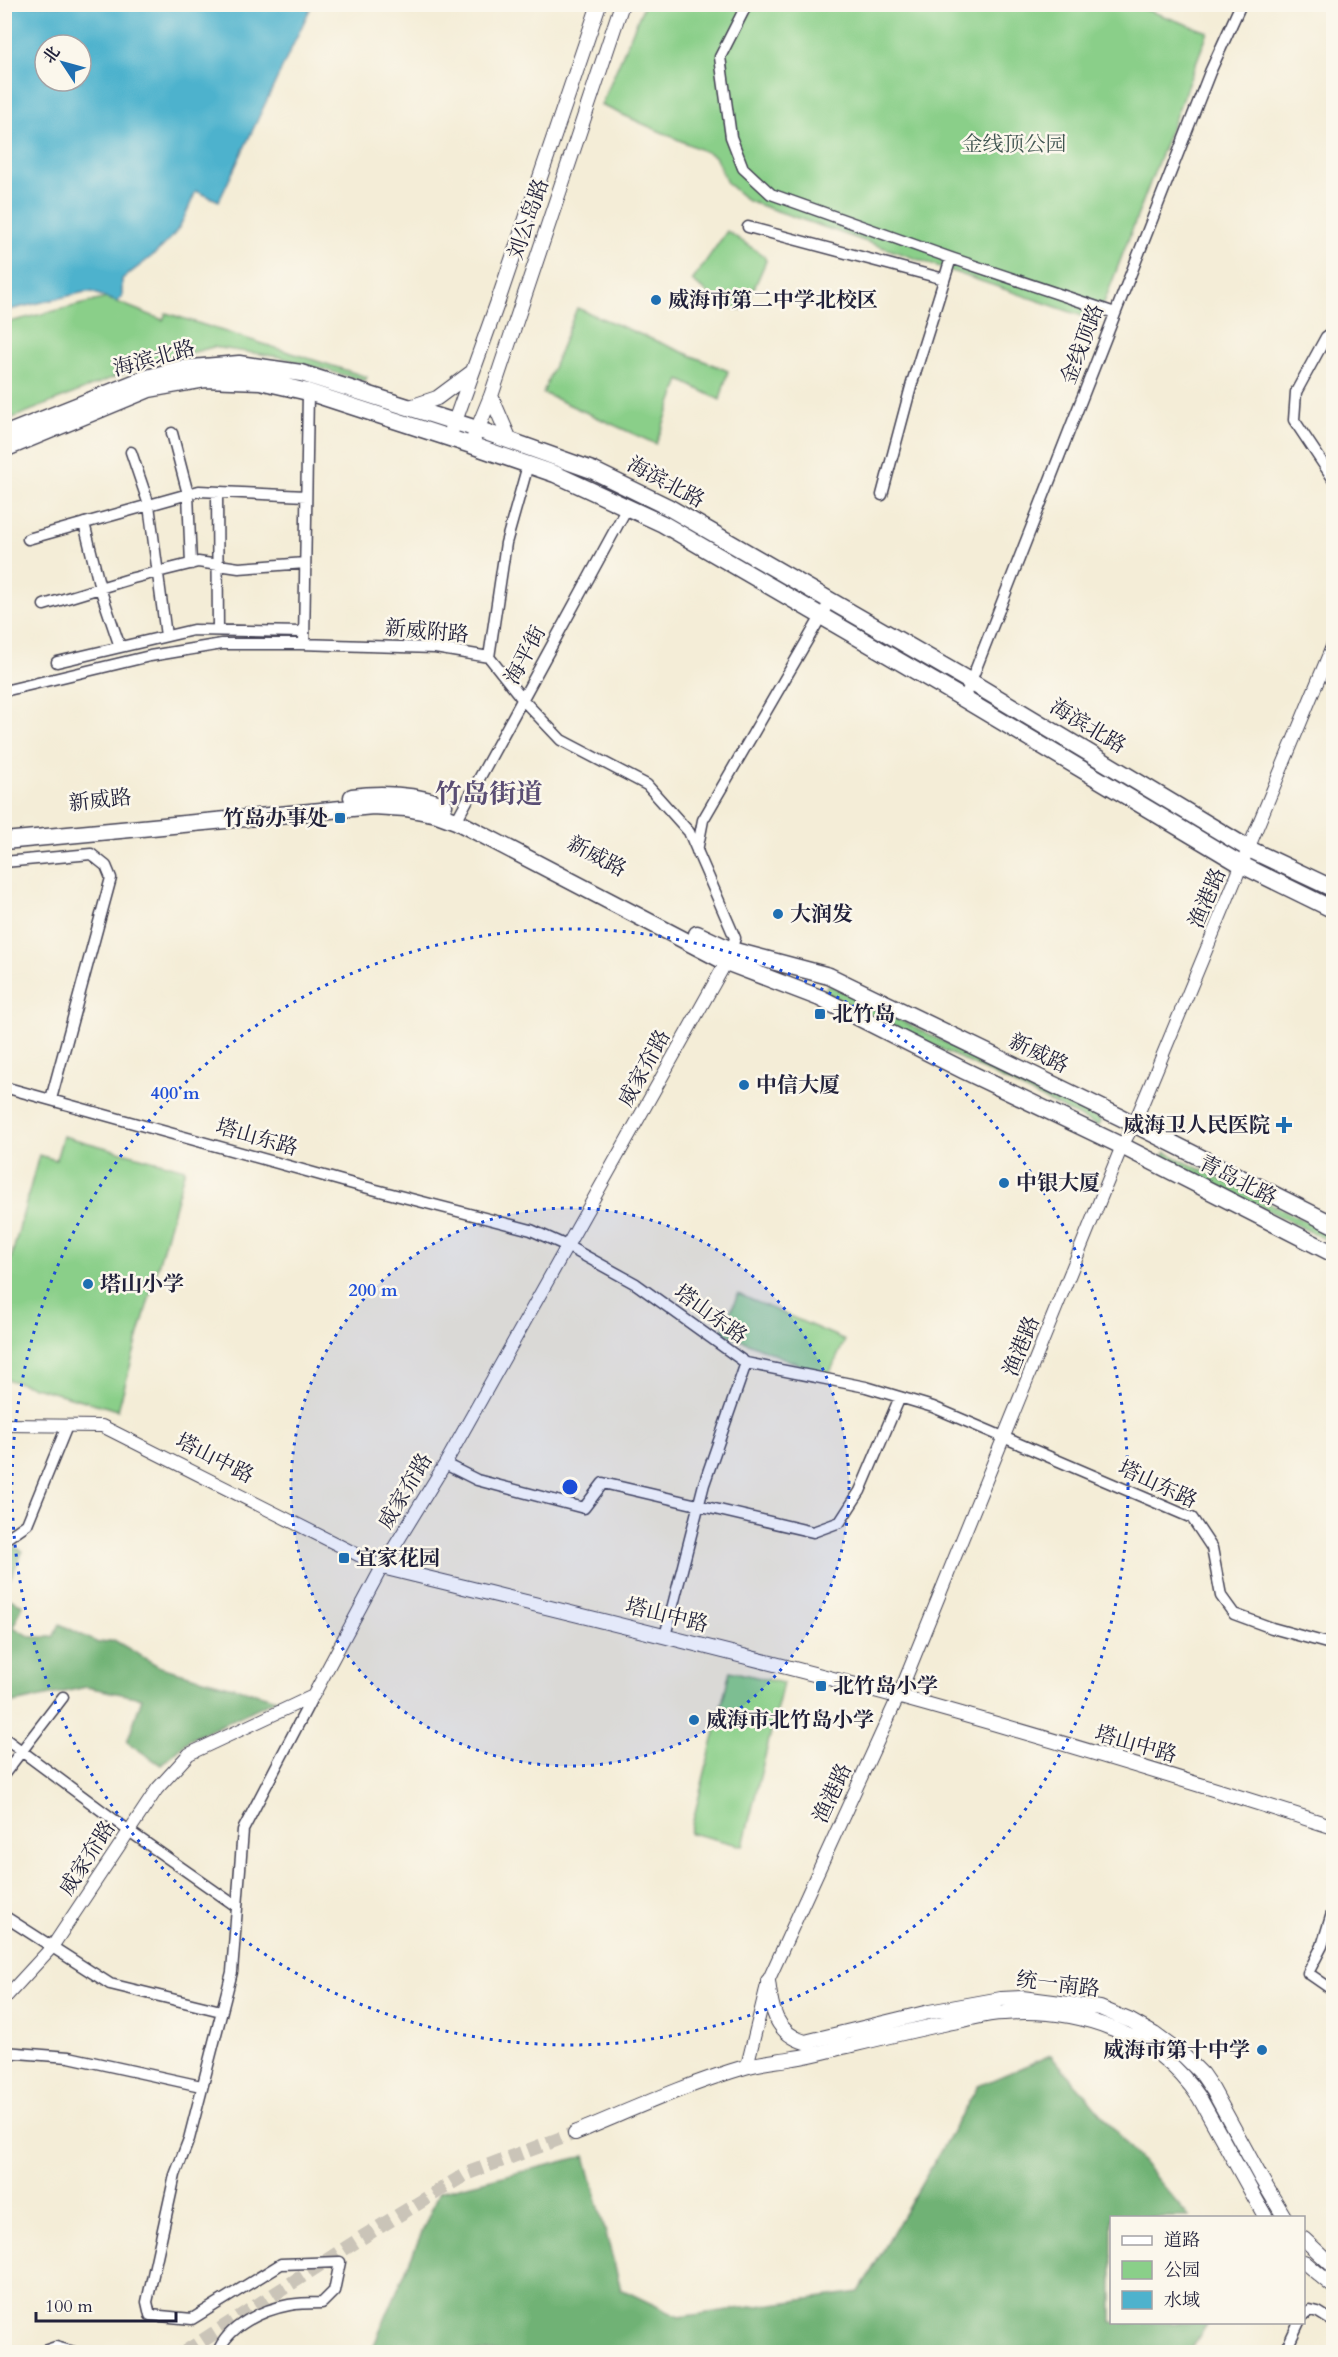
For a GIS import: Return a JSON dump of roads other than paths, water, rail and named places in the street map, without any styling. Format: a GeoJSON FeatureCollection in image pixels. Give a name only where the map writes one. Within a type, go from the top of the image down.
{"type":"FeatureCollection","features":[{"type":"Feature","properties":{"kind":"main road","name":"刘公岛路"},"geometry":{"type":"LineString","coordinates":[[452,430],[599,4]]}},
{"type":"Feature","properties":{"kind":"main road","name":"刘公岛路"},"geometry":{"type":"LineString","coordinates":[[471,445],[491,396],[622,4]]}},
{"type":"Feature","properties":{"kind":"main road","name":"海滨北路"},"geometry":{"type":"LineString","coordinates":[[4,435],[144,379],[180,369],[230,364],[301,373],[410,407],[452,430],[471,445],[528,465],[628,506],[663,524],[964,699],[1242,865],[1334,910]]}},
{"type":"Feature","properties":{"kind":"main road"},"geometry":{"type":"LineString","coordinates":[[410,407],[437,398],[473,371]]}},
{"type":"Feature","properties":{"kind":"main road","name":"海滨北路"},"geometry":{"type":"LineString","coordinates":[[4,449],[149,389],[205,379],[260,381],[452,430],[477,429],[573,463],[668,507],[971,682],[1249,849],[1334,889]]}},
{"type":"Feature","properties":{"kind":"main road"},"geometry":{"type":"LineString","coordinates":[[491,396],[510,440]]}},
{"type":"Feature","properties":{"kind":"main road","name":"新威路"},"geometry":{"type":"LineString","coordinates":[[4,832],[373,794],[411,797],[458,816],[731,950],[963,1070],[1122,1146]]}},
{"type":"Feature","properties":{"kind":"main road","name":"新威路"},"geometry":{"type":"LineString","coordinates":[[4,841],[373,806],[406,808],[458,816]]}},
{"type":"Feature","properties":{"kind":"main road","name":"新威路"},"geometry":{"type":"LineString","coordinates":[[731,950],[829,976],[1134,1124]]}},
{"type":"Feature","properties":{"kind":"main road","name":"青岛北路"},"geometry":{"type":"LineString","coordinates":[[1134,1124],[1334,1225]]}},
{"type":"Feature","properties":{"kind":"main road","name":"青岛北路"},"geometry":{"type":"LineString","coordinates":[[1122,1146],[1334,1254]]}},
{"type":"Feature","properties":{"kind":"main road","name":"塔山中路"},"geometry":{"type":"LineString","coordinates":[[382,1566],[898,1697],[1163,1773],[1334,1827]]}},
{"type":"Feature","properties":{"kind":"main road","name":"统一南路"},"geometry":{"type":"LineString","coordinates":[[768,1981],[774,2017],[783,2030],[794,2039],[805,2042],[929,2012],[1001,1999],[1022,1998],[1100,2008],[1131,2021],[1154,2034],[1184,2056],[1202,2074],[1284,2216]]}},
{"type":"Feature","properties":{"kind":"main road","name":"统一南路"},"geometry":{"type":"LineString","coordinates":[[575,2133],[697,2083],[747,2066],[796,2058],[939,2024],[1001,2013],[1031,2012],[1066,2015],[1124,2032],[1148,2046],[1190,2082],[1265,2216]]}},
{"type":"Feature","properties":{"kind":"main road"},"geometry":{"type":"LineString","coordinates":[[1305,2240],[1334,2266]]}},
{"type":"Feature","properties":{"kind":"main road"},"geometry":{"type":"LineString","coordinates":[[1305,2263],[1334,2287]]}},
{"type":"Feature","properties":{"kind":"street"},"geometry":{"type":"LineString","coordinates":[[747,4],[720,57],[731,137],[742,168],[771,194],[951,258],[1115,312]]}},
{"type":"Feature","properties":{"kind":"street","name":"金线顶路"},"geometry":{"type":"LineString","coordinates":[[964,699],[1210,72],[1241,4]]}},
{"type":"Feature","properties":{"kind":"street"},"geometry":{"type":"LineString","coordinates":[[748,228],[944,279]]}},
{"type":"Feature","properties":{"kind":"street"},"geometry":{"type":"LineString","coordinates":[[882,495],[912,382],[951,258]]}},
{"type":"Feature","properties":{"kind":"street"},"geometry":{"type":"LineString","coordinates":[[1334,331],[1326,337],[1296,392],[1294,420],[1334,480]]}},
{"type":"Feature","properties":{"kind":"street"},"geometry":{"type":"LineString","coordinates":[[304,644],[308,392]]}},
{"type":"Feature","properties":{"kind":"street"},"geometry":{"type":"LineString","coordinates":[[172,433],[188,494],[191,564]]}},
{"type":"Feature","properties":{"kind":"street"},"geometry":{"type":"LineString","coordinates":[[131,452],[149,505],[166,636]]}},
{"type":"Feature","properties":{"kind":"street"},"geometry":{"type":"LineString","coordinates":[[489,657],[506,543],[528,465]]}},
{"type":"Feature","properties":{"kind":"street"},"geometry":{"type":"LineString","coordinates":[[28,539],[199,491],[306,496]]}},
{"type":"Feature","properties":{"kind":"street"},"geometry":{"type":"LineString","coordinates":[[218,492],[218,630]]}},
{"type":"Feature","properties":{"kind":"street","name":"海平街"},"geometry":{"type":"LineString","coordinates":[[458,816],[628,506]]}},
{"type":"Feature","properties":{"kind":"street"},"geometry":{"type":"LineString","coordinates":[[84,523],[100,588],[120,647]]}},
{"type":"Feature","properties":{"kind":"street"},"geometry":{"type":"LineString","coordinates":[[44,605],[198,562],[239,568],[305,563]]}},
{"type":"Feature","properties":{"kind":"street"},"geometry":{"type":"LineString","coordinates":[[697,852],[703,820],[830,601]]}},
{"type":"Feature","properties":{"kind":"street"},"geometry":{"type":"LineString","coordinates":[[57,662],[193,630],[303,632]]}},
{"type":"Feature","properties":{"kind":"street","name":"渔港路"},"geometry":{"type":"LineString","coordinates":[[747,2066],[768,1981],[898,1697],[1122,1146],[1134,1124],[1334,642]]}},
{"type":"Feature","properties":{"kind":"street","name":"新威附路"},"geometry":{"type":"LineString","coordinates":[[4,691],[160,654],[222,645],[304,644],[435,648],[489,657],[523,700],[561,740],[647,785],[689,832],[731,950]]}},
{"type":"Feature","properties":{"kind":"street"},"geometry":{"type":"LineString","coordinates":[[4,862],[91,854],[106,866],[111,878],[51,1099]]}},
{"type":"Feature","properties":{"kind":"street","name":"威家夼路"},"geometry":{"type":"LineString","coordinates":[[4,1999],[52,1947],[157,1790],[189,1754],[313,1696],[382,1566],[445,1464],[731,950]]}},
{"type":"Feature","properties":{"kind":"street","name":"塔山东路"},"geometry":{"type":"LineString","coordinates":[[4,1087],[333,1179],[531,1230],[567,1246],[636,1284],[746,1363],[866,1387],[933,1407],[1192,1518],[1212,1548],[1221,1596],[1234,1614],[1272,1628],[1334,1645]]}},
{"type":"Feature","properties":{"kind":"street"},"geometry":{"type":"LineString","coordinates":[[665,1636],[698,1505],[746,1363]]}},
{"type":"Feature","properties":{"kind":"street"},"geometry":{"type":"LineString","coordinates":[[445,1464],[477,1480],[584,1508],[603,1483],[813,1532],[840,1522],[860,1491],[900,1397]]}},
{"type":"Feature","properties":{"kind":"street","name":"塔山中路"},"geometry":{"type":"LineString","coordinates":[[4,1425],[102,1426],[382,1566]]}},
{"type":"Feature","properties":{"kind":"street"},"geometry":{"type":"LineString","coordinates":[[4,1540],[27,1524],[67,1426]]}},
{"type":"Feature","properties":{"kind":"street"},"geometry":{"type":"LineString","coordinates":[[218,2352],[231,2332],[261,2313],[288,2305],[321,2303],[334,2291],[340,2262],[281,2264],[192,2319],[150,2315],[147,2302],[175,2175],[189,2139],[232,1972],[243,1830],[313,1696]]}},
{"type":"Feature","properties":{"kind":"street"},"geometry":{"type":"LineString","coordinates":[[4,1774],[63,1697]]}},
{"type":"Feature","properties":{"kind":"street"},"geometry":{"type":"LineString","coordinates":[[4,1738],[129,1831],[236,1906]]}},
{"type":"Feature","properties":{"kind":"street"},"geometry":{"type":"LineString","coordinates":[[1334,1907],[1322,1946],[1308,1973],[1334,1991]]}},
{"type":"Feature","properties":{"kind":"street"},"geometry":{"type":"LineString","coordinates":[[4,1916],[110,1984],[221,2011]]}},
{"type":"Feature","properties":{"kind":"street"},"geometry":{"type":"LineString","coordinates":[[4,2052],[69,2057],[201,2086]]}},
{"type":"Feature","properties":{"kind":"street"},"geometry":{"type":"LineString","coordinates":[[1305,2313],[1310,2310],[1318,2312],[1334,2322]]}},
{"type":"Feature","properties":{"kind":"street"},"geometry":{"type":"LineString","coordinates":[[1285,2352],[1298,2324]]}},
{"type":"Feature","properties":{"kind":"street"},"geometry":{"type":"LineString","coordinates":[[41,2352],[56,2347],[74,2352]]}},
{"type":"Feature","properties":{"kind":"water"},"geometry":{"type":"Polygon","coordinates":[[[4,5],[312,5],[219,201],[196,191],[183,220],[172,237],[122,279],[122,297],[117,302],[92,292],[5,311],[4,5]]]}},
{"type":"Feature","properties":{"kind":"tunnel"},"geometry":{"type":"LineString","coordinates":[[185,2352],[366,2235],[468,2173],[575,2133]]}},
{"type":"Feature","properties":{"kind":"place","name":"威海市第二中学北校区"},"geometry":{"type":"Point","coordinates":[656,300]}},
{"type":"Feature","properties":{"kind":"place","name":"竹岛办事处"},"geometry":{"type":"Point","coordinates":[340,818]}},
{"type":"Feature","properties":{"kind":"place","name":"大润发"},"geometry":{"type":"Point","coordinates":[778,914]}},
{"type":"Feature","properties":{"kind":"place","name":"北竹岛"},"geometry":{"type":"Point","coordinates":[820,1014]}},
{"type":"Feature","properties":{"kind":"place","name":"中信大厦"},"geometry":{"type":"Point","coordinates":[744,1085]}},
{"type":"Feature","properties":{"kind":"place","name":"威海卫人民医院"},"geometry":{"type":"Point","coordinates":[1284,1125]}},
{"type":"Feature","properties":{"kind":"place","name":"中银大厦"},"geometry":{"type":"Point","coordinates":[1004,1183]}},
{"type":"Feature","properties":{"kind":"place","name":"塔山小学"},"geometry":{"type":"Point","coordinates":[88,1284]}},
{"type":"Feature","properties":{"kind":"place","name":"宜家花园"},"geometry":{"type":"Point","coordinates":[344,1558]}},
{"type":"Feature","properties":{"kind":"place","name":"北竹岛小学"},"geometry":{"type":"Point","coordinates":[821,1686]}},
{"type":"Feature","properties":{"kind":"place","name":"威海市北竹岛小学"},"geometry":{"type":"Point","coordinates":[694,1720]}},
{"type":"Feature","properties":{"kind":"place","name":"威海市第十中学"},"geometry":{"type":"Point","coordinates":[1262,2050]}},
{"type":"Feature","properties":{"kind":"district","name":"竹岛街道"},"geometry":{"type":"Point","coordinates":[489,794]}},
{"type":"Feature","properties":{"kind":"park label","name":"金线顶公园"},"geometry":{"type":"Point","coordinates":[1014,144]}}]}
